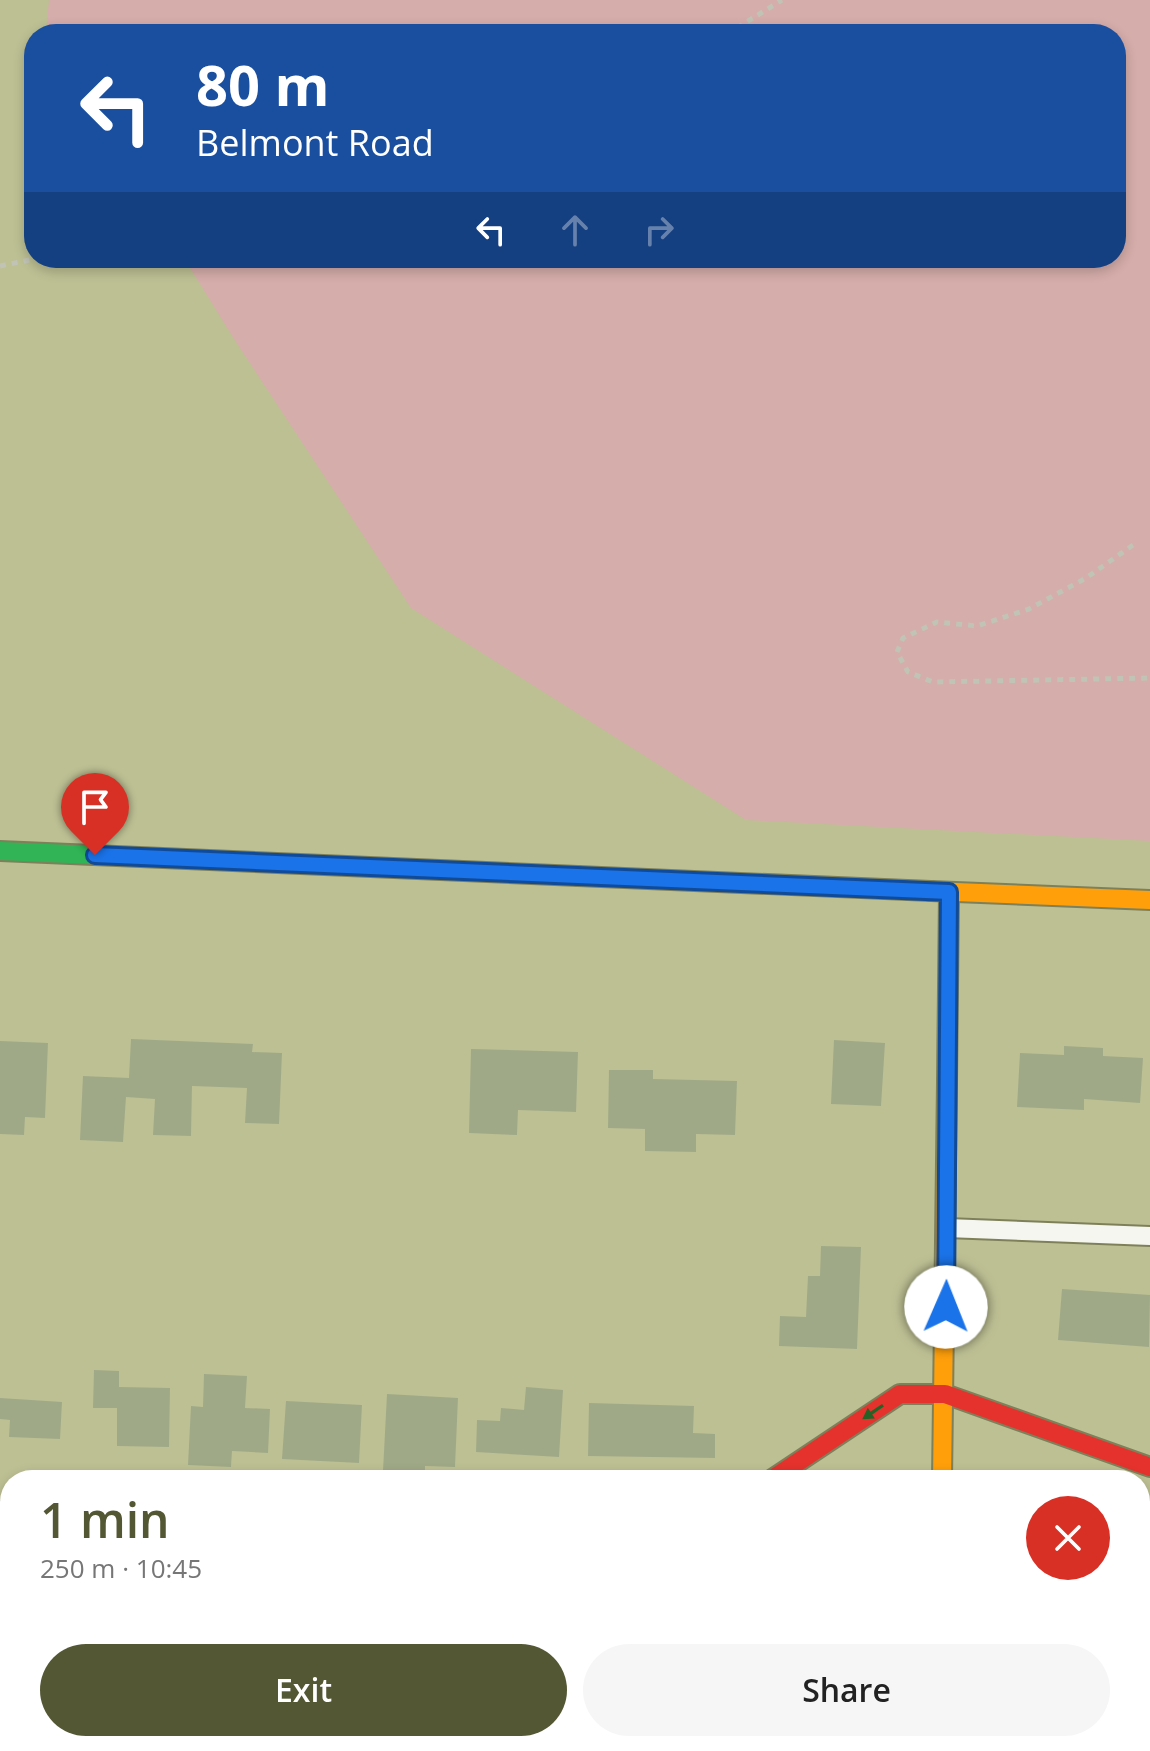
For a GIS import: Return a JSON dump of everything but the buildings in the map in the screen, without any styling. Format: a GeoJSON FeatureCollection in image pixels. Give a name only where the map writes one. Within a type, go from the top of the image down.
{"type":"FeatureCollection","features":[{"type":"Feature","properties":{"kind":"street"},"geometry":{"type":"LineString","coordinates":[[0,851],[1150,900]]}},
{"type":"Feature","properties":{"kind":"street"},"geometry":{"type":"LineString","coordinates":[[942,1470],[949,892]]}},
{"type":"Feature","properties":{"kind":"street"},"geometry":{"type":"LineString","coordinates":[[786,1470],[900,1394],[945,1394],[1150,1467]]}},
{"type":"Feature","properties":{"kind":"lane"},"geometry":{"type":"LineString","coordinates":[[947,1228],[1150,1236]]}},
{"type":"Feature","properties":{"kind":"path"},"geometry":{"type":"LineString","coordinates":[[743,24],[782,0]]}},
{"type":"Feature","properties":{"kind":"path"},"geometry":{"type":"LineString","coordinates":[[0,266],[24,261]]}},
{"type":"Feature","properties":{"kind":"path"},"geometry":{"type":"LineString","coordinates":[[1133,545],[1086,578],[1029,609],[977,626],[937,622],[903,638],[897,652],[908,672],[933,682],[1150,678]]}},
{"type":"Feature","properties":{"kind":"shaded area"},"geometry":{"type":"Polygon","coordinates":[[[49,0],[1150,0],[1150,841],[746,820],[411,608],[190,268],[1126,268],[1126,24],[47,24],[49,0]]]}},
{"type":"Feature","properties":{"kind":"traffic: fast"},"geometry":{"type":"LineString","coordinates":[[0,851],[578,876]]}},
{"type":"Feature","properties":{"kind":"traffic: fast"},"geometry":{"type":"LineString","coordinates":[[947,1082],[949,892]]}},
{"type":"Feature","properties":{"kind":"traffic: slow"},"geometry":{"type":"LineString","coordinates":[[931,891],[1150,900]]}},
{"type":"Feature","properties":{"kind":"traffic: slow"},"geometry":{"type":"LineString","coordinates":[[942,1470],[947,1082]]}},
{"type":"Feature","properties":{"kind":"traffic: jam"},"geometry":{"type":"LineString","coordinates":[[578,876],[931,891]]}},
{"type":"Feature","properties":{"kind":"traffic: jam"},"geometry":{"type":"LineString","coordinates":[[786,1470],[900,1394],[945,1394],[1150,1467]]}},
{"type":"Feature","properties":{"kind":"route"},"geometry":{"type":"LineString","coordinates":[[95,855],[949,892],[946,1307]]}}]}
